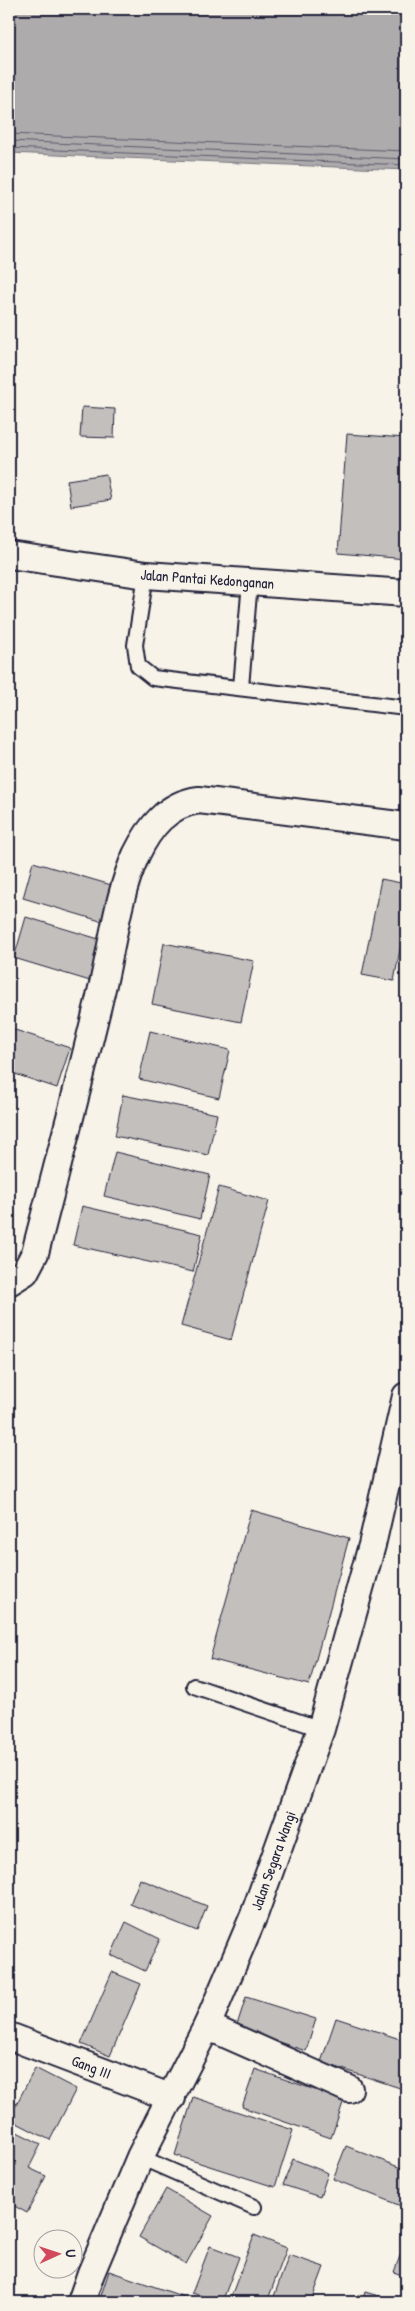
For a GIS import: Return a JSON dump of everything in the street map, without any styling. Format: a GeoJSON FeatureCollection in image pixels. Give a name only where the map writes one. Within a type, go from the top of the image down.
{"type":"FeatureCollection","features":[{"type":"Feature","properties":{"kind":"street","name":"Jalan Pantai Kedonganan"},"geometry":{"type":"LineString","coordinates":[[9,555],[146,575],[406,593]]}},
{"type":"Feature","properties":{"kind":"street"},"geometry":{"type":"LineString","coordinates":[[9,1282],[25,1272],[35,1253],[103,984],[125,887],[136,855],[161,817],[172,808],[199,800],[406,826]]}},
{"type":"Feature","properties":{"kind":"street","name":"Jalan Segara Wangi"},"geometry":{"type":"LineString","coordinates":[[81,2302],[91,2273],[140,2157],[172,2098],[207,2026],[254,1915],[320,1729],[372,1545],[406,1396]]}},
{"type":"Feature","properties":{"kind":"street"},"geometry":{"type":"LineString","coordinates":[[207,2026],[349,2089]]}},
{"type":"Feature","properties":{"kind":"street","name":"Gang III"},"geometry":{"type":"LineString","coordinates":[[9,2036],[172,2098]]}},
{"type":"Feature","properties":{"kind":"lane"},"geometry":{"type":"LineString","coordinates":[[146,575],[135,645],[138,666],[153,678],[242,687],[406,708]]}},
{"type":"Feature","properties":{"kind":"lane"},"geometry":{"type":"LineString","coordinates":[[242,687],[250,582]]}},
{"type":"Feature","properties":{"kind":"lane"},"geometry":{"type":"LineString","coordinates":[[194,1686],[320,1729]]}},
{"type":"Feature","properties":{"kind":"lane"},"geometry":{"type":"LineString","coordinates":[[140,2157],[254,2207]]}},
{"type":"Feature","properties":{"kind":"water"},"geometry":{"type":"Polygon","coordinates":[[[9,9],[406,9],[406,170],[9,153],[9,9]]]}},
{"type":"Feature","properties":{"kind":"building"},"geometry":{"type":"Polygon","coordinates":[[[82,407],[115,409],[114,438],[80,437],[82,407]]]}},
{"type":"Feature","properties":{"kind":"building"},"geometry":{"type":"Polygon","coordinates":[[[347,434],[406,438],[406,559],[338,553],[347,434]]]}},
{"type":"Feature","properties":{"kind":"building"},"geometry":{"type":"Polygon","coordinates":[[[106,474],[111,500],[71,506],[67,480],[106,474]]]}},
{"type":"Feature","properties":{"kind":"building"},"geometry":{"type":"Polygon","coordinates":[[[33,862],[118,887],[107,923],[23,898],[33,862]]]}},
{"type":"Feature","properties":{"kind":"building"},"geometry":{"type":"Polygon","coordinates":[[[381,879],[406,884],[406,918],[394,981],[362,975],[381,879]]]}},
{"type":"Feature","properties":{"kind":"building"},"geometry":{"type":"Polygon","coordinates":[[[26,917],[102,940],[90,981],[14,958],[26,917]]]}},
{"type":"Feature","properties":{"kind":"building"},"geometry":{"type":"Polygon","coordinates":[[[164,943],[254,961],[241,1022],[152,1004],[164,943]]]}},
{"type":"Feature","properties":{"kind":"building"},"geometry":{"type":"Polygon","coordinates":[[[9,1028],[70,1048],[57,1088],[9,1072],[9,1028]]]}},
{"type":"Feature","properties":{"kind":"building"},"geometry":{"type":"Polygon","coordinates":[[[150,1031],[230,1050],[219,1098],[139,1079],[150,1031]]]}},
{"type":"Feature","properties":{"kind":"building"},"geometry":{"type":"Polygon","coordinates":[[[123,1095],[217,1114],[208,1155],[115,1136],[123,1095]]]}},
{"type":"Feature","properties":{"kind":"building"},"geometry":{"type":"Polygon","coordinates":[[[115,1152],[210,1175],[200,1219],[104,1196],[115,1152]]]}},
{"type":"Feature","properties":{"kind":"building"},"geometry":{"type":"Polygon","coordinates":[[[219,1187],[269,1201],[231,1340],[181,1326],[219,1187]]]}},
{"type":"Feature","properties":{"kind":"building"},"geometry":{"type":"Polygon","coordinates":[[[82,1206],[202,1234],[193,1272],[73,1245],[82,1206]]]}},
{"type":"Feature","properties":{"kind":"building"},"geometry":{"type":"Polygon","coordinates":[[[251,1510],[349,1538],[309,1685],[210,1659],[251,1510]]]}},
{"type":"Feature","properties":{"kind":"building"},"geometry":{"type":"Polygon","coordinates":[[[140,1879],[207,1906],[197,1931],[130,1904],[140,1879]]]}},
{"type":"Feature","properties":{"kind":"building"},"geometry":{"type":"Polygon","coordinates":[[[126,1922],[160,1939],[145,1971],[111,1955],[126,1922]]]}},
{"type":"Feature","properties":{"kind":"building"},"geometry":{"type":"Polygon","coordinates":[[[112,1972],[141,1984],[110,2056],[81,2044],[112,1972]]]}},
{"type":"Feature","properties":{"kind":"building"},"geometry":{"type":"Polygon","coordinates":[[[246,1997],[316,2019],[306,2051],[236,2028],[246,1997]]]}},
{"type":"Feature","properties":{"kind":"building"},"geometry":{"type":"Polygon","coordinates":[[[336,2018],[406,2041],[406,2090],[321,2062],[336,2018]]]}},
{"type":"Feature","properties":{"kind":"building"},"geometry":{"type":"Polygon","coordinates":[[[35,2068],[76,2089],[50,2140],[9,2119],[35,2068]]]}},
{"type":"Feature","properties":{"kind":"building"},"geometry":{"type":"Polygon","coordinates":[[[255,2069],[344,2100],[331,2138],[242,2107],[255,2069]]]}},
{"type":"Feature","properties":{"kind":"building"},"geometry":{"type":"Polygon","coordinates":[[[193,2097],[293,2130],[275,2187],[175,2155],[193,2097]]]}},
{"type":"Feature","properties":{"kind":"building"},"geometry":{"type":"Polygon","coordinates":[[[11,2129],[41,2144],[29,2168],[46,2176],[27,2213],[9,2203],[9,2134],[11,2129]]]}},
{"type":"Feature","properties":{"kind":"building"},"geometry":{"type":"Polygon","coordinates":[[[346,2146],[406,2170],[406,2208],[333,2179],[346,2146]]]}},
{"type":"Feature","properties":{"kind":"building"},"geometry":{"type":"Polygon","coordinates":[[[293,2159],[328,2173],[320,2197],[283,2185],[293,2159]]]}},
{"type":"Feature","properties":{"kind":"building"},"geometry":{"type":"Polygon","coordinates":[[[166,2189],[213,2216],[186,2264],[139,2237],[166,2189]]]}},
{"type":"Feature","properties":{"kind":"building"},"geometry":{"type":"Polygon","coordinates":[[[254,2235],[287,2248],[267,2302],[229,2302],[254,2235]]]}},
{"type":"Feature","properties":{"kind":"building"},"geometry":{"type":"Polygon","coordinates":[[[406,2240],[406,2277],[394,2272],[406,2240]]]}},
{"type":"Feature","properties":{"kind":"building"},"geometry":{"type":"Polygon","coordinates":[[[210,2246],[239,2257],[222,2302],[192,2293],[210,2246]]]}},
{"type":"Feature","properties":{"kind":"building"},"geometry":{"type":"Polygon","coordinates":[[[289,2255],[324,2267],[311,2302],[272,2302],[289,2255]]]}},
{"type":"Feature","properties":{"kind":"building"},"geometry":{"type":"Polygon","coordinates":[[[109,2271],[199,2302],[99,2302],[109,2271]]]}},
{"type":"Feature","properties":{"kind":"building"},"geometry":{"type":"Polygon","coordinates":[[[365,2292],[399,2302],[362,2302],[365,2292]]]}}]}
